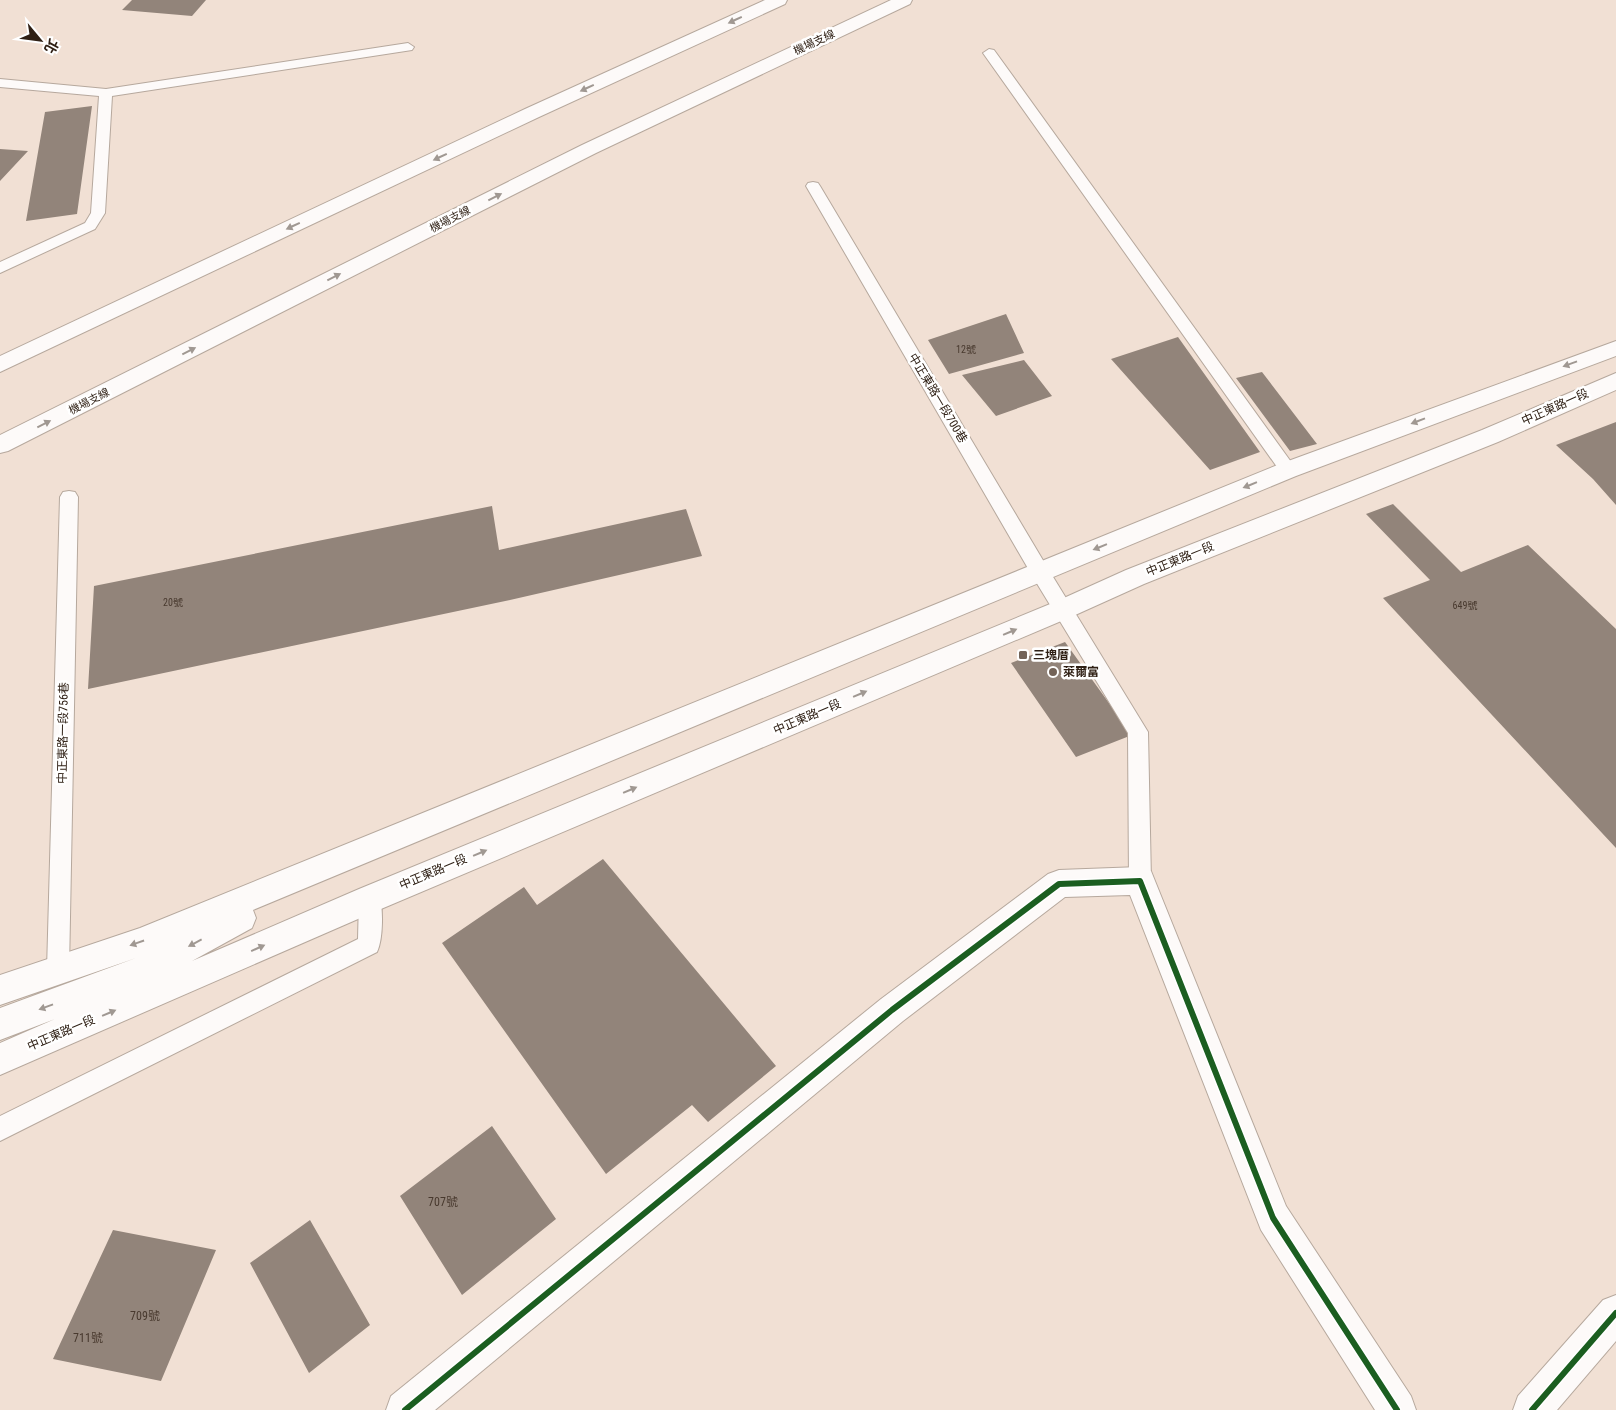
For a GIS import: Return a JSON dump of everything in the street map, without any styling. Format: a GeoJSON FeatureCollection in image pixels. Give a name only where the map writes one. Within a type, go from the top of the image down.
{"type":"FeatureCollection","features":[{"type":"Feature","properties":{"kind":"main road"},"geometry":{"type":"LineString","coordinates":[[0,365],[532,113],[779,0]]}},
{"type":"Feature","properties":{"kind":"main road","name":"機場支線"},"geometry":{"type":"LineString","coordinates":[[0,446],[589,149],[904,0]]}},
{"type":"Feature","properties":{"kind":"main road"},"geometry":{"type":"LineString","coordinates":[[0,990],[144,941],[1288,470],[1616,348]]}},
{"type":"Feature","properties":{"kind":"main road","name":"中正東路一段"},"geometry":{"type":"LineString","coordinates":[[0,1059],[370,898],[1064,609],[1135,577],[1490,436],[1616,381]]}},
{"type":"Feature","properties":{"kind":"main road"},"geometry":{"type":"LineString","coordinates":[[0,1024],[139,973],[360,853]]}},
{"type":"Feature","properties":{"kind":"main road"},"geometry":{"type":"LineString","coordinates":[[405,1410],[892,1010],[1059,884],[1140,881],[1273,1218],[1397,1410]]}},
{"type":"Feature","properties":{"kind":"main road"},"geometry":{"type":"LineString","coordinates":[[1532,1410],[1616,1313]]}},
{"type":"Feature","properties":{"kind":"lane"},"geometry":{"type":"LineString","coordinates":[[0,84],[106,93],[408,47]]}},
{"type":"Feature","properties":{"kind":"lane"},"geometry":{"type":"LineString","coordinates":[[989,53],[1288,470]]}},
{"type":"Feature","properties":{"kind":"lane"},"geometry":{"type":"LineString","coordinates":[[0,268],[90,226],[98,213],[106,93]]}},
{"type":"Feature","properties":{"kind":"lane","name":"中正東路一段700巷"},"geometry":{"type":"LineString","coordinates":[[813,186],[1040,572],[1138,732],[1140,881]]}},
{"type":"Feature","properties":{"kind":"lane","name":"中正東路一段756巷"},"geometry":{"type":"LineString","coordinates":[[58,970],[69,497]]}},
{"type":"Feature","properties":{"kind":"lane"},"geometry":{"type":"LineString","coordinates":[[0,1129],[369,945],[370,898]]}},
{"type":"Feature","properties":{"kind":"building"},"geometry":{"type":"Polygon","coordinates":[[[132,0],[206,0],[192,16],[122,10],[132,0]]]}},
{"type":"Feature","properties":{"kind":"building"},"geometry":{"type":"Polygon","coordinates":[[[92,106],[77,214],[26,221],[45,112],[92,106]]]}},
{"type":"Feature","properties":{"kind":"building"},"geometry":{"type":"Polygon","coordinates":[[[0,149],[28,151],[0,181],[0,149]]]}},
{"type":"Feature","properties":{"kind":"building"},"geometry":{"type":"Polygon","coordinates":[[[1006,314],[1024,353],[949,374],[928,340],[1006,314]]]}},
{"type":"Feature","properties":{"kind":"building"},"geometry":{"type":"Polygon","coordinates":[[[1178,337],[1260,452],[1210,470],[1111,359],[1178,337]]]}},
{"type":"Feature","properties":{"kind":"building"},"geometry":{"type":"Polygon","coordinates":[[[1024,360],[1052,396],[996,416],[962,375],[1024,360]]]}},
{"type":"Feature","properties":{"kind":"building"},"geometry":{"type":"Polygon","coordinates":[[[1262,372],[1317,444],[1290,451],[1236,378],[1262,372]]]}},
{"type":"Feature","properties":{"kind":"building"},"geometry":{"type":"Polygon","coordinates":[[[1616,422],[1616,505],[1593,479],[1556,445],[1616,422]]]}},
{"type":"Feature","properties":{"kind":"building"},"geometry":{"type":"Polygon","coordinates":[[[1393,504],[1461,572],[1528,545],[1616,629],[1616,848],[1383,598],[1430,580],[1366,514],[1393,504]]]}},
{"type":"Feature","properties":{"kind":"building"},"geometry":{"type":"Polygon","coordinates":[[[492,506],[499,550],[686,509],[702,556],[510,600],[88,689],[94,586],[492,506]]]}},
{"type":"Feature","properties":{"kind":"building"},"geometry":{"type":"Polygon","coordinates":[[[1065,642],[1132,735],[1076,757],[1011,663],[1065,642]]]}},
{"type":"Feature","properties":{"kind":"building"},"geometry":{"type":"Polygon","coordinates":[[[603,859],[776,1066],[708,1122],[692,1105],[606,1174],[442,943],[524,887],[537,905],[603,859]]]}},
{"type":"Feature","properties":{"kind":"building"},"geometry":{"type":"Polygon","coordinates":[[[492,1126],[556,1219],[462,1295],[400,1196],[492,1126]]]}},
{"type":"Feature","properties":{"kind":"building"},"geometry":{"type":"Polygon","coordinates":[[[310,1220],[370,1325],[309,1373],[250,1263],[310,1220]]]}},
{"type":"Feature","properties":{"kind":"building"},"geometry":{"type":"Polygon","coordinates":[[[113,1230],[216,1250],[161,1381],[53,1359],[113,1230]]]}},
{"type":"Feature","properties":{"kind":"cycle path"},"geometry":{"type":"LineString","coordinates":[[405,1410],[892,1010],[1059,884],[1140,881],[1273,1218],[1397,1410]]}},
{"type":"Feature","properties":{"kind":"cycle path"},"geometry":{"type":"LineString","coordinates":[[1532,1410],[1616,1313]]}},
{"type":"Feature","properties":{"kind":"place","name":"三塊厝"},"geometry":{"type":"Point","coordinates":[1023,655]}},
{"type":"Feature","properties":{"kind":"place","name":"萊爾富"},"geometry":{"type":"Point","coordinates":[1053,672]}}]}
